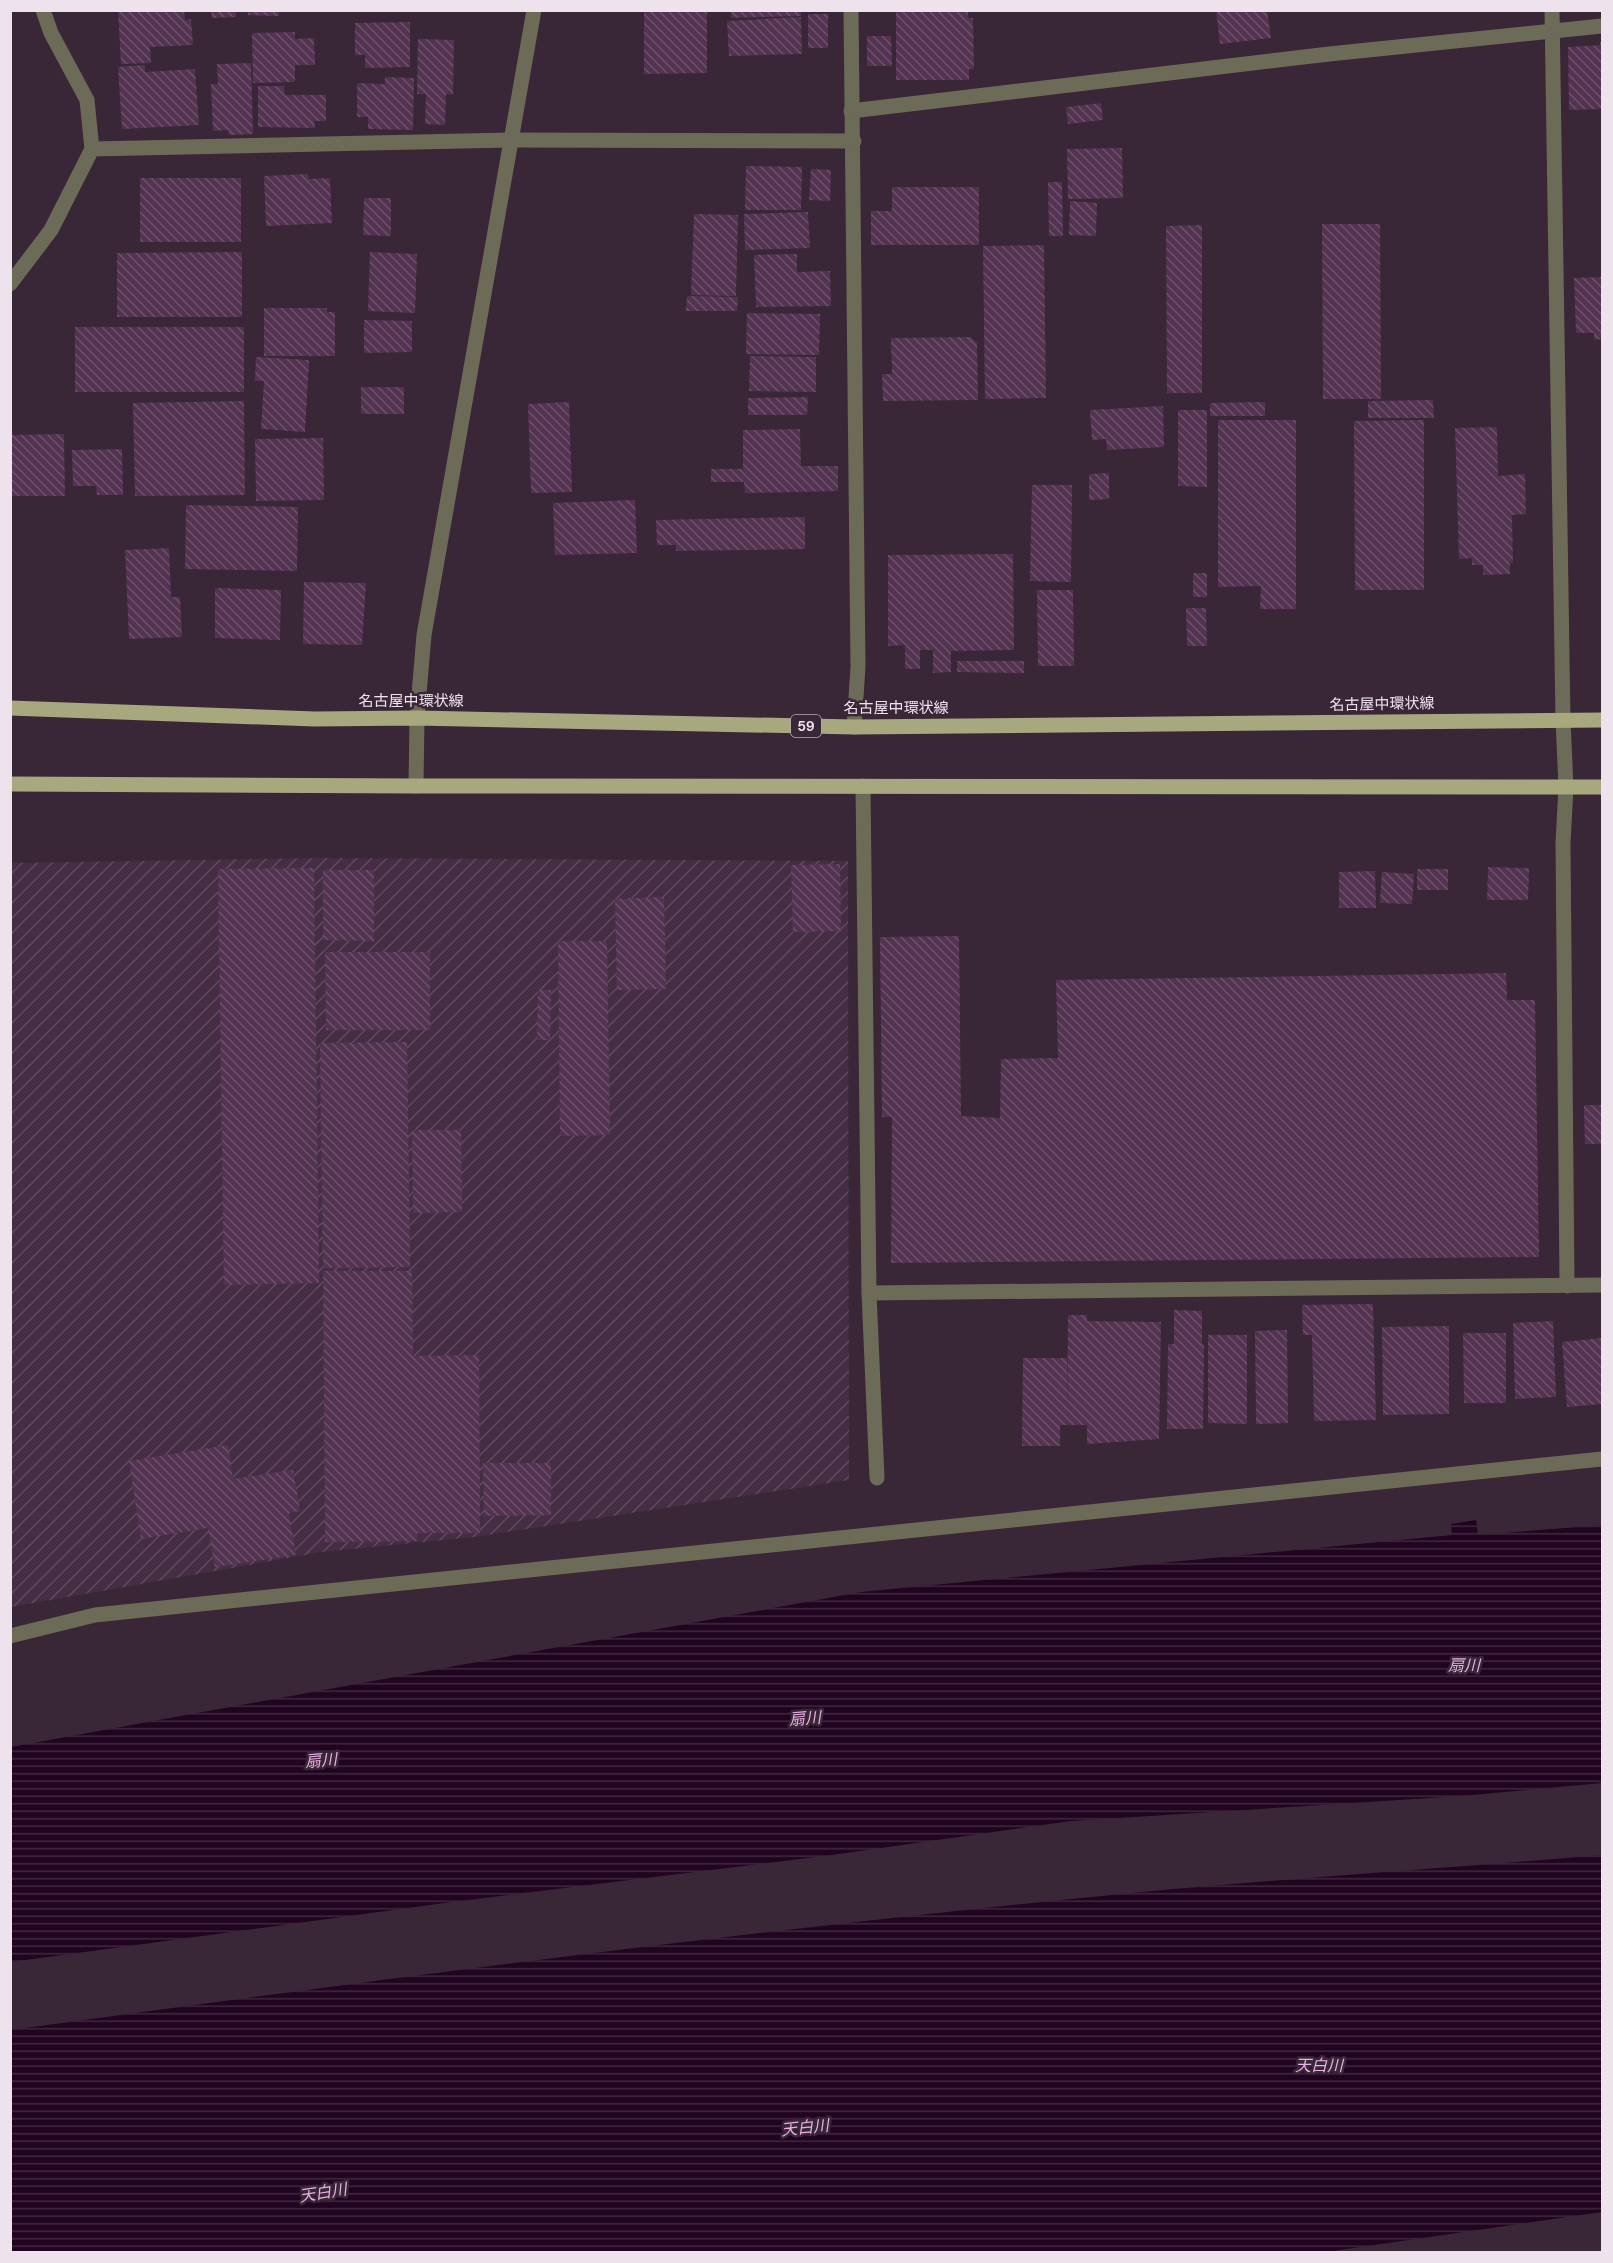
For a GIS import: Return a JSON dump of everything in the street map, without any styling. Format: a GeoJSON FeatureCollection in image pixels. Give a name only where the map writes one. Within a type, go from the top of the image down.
{"type":"FeatureCollection","features":[{"type":"Feature","properties":{"kind":"main road","name":"名古屋中環状線"},"geometry":{"type":"LineString","coordinates":[[10,708],[315,719],[417,718],[855,727],[1602,720]]}},
{"type":"Feature","properties":{"kind":"main road"},"geometry":{"type":"LineString","coordinates":[[10,784],[1602,787]]}},
{"type":"Feature","properties":{"kind":"street"},"geometry":{"type":"LineString","coordinates":[[10,285],[51,230],[92,149],[87,99],[51,33],[43,10]]}},
{"type":"Feature","properties":{"kind":"street"},"geometry":{"type":"LineString","coordinates":[[416,786],[417,718],[424,635],[534,10]]}},
{"type":"Feature","properties":{"kind":"street"},"geometry":{"type":"LineString","coordinates":[[851,10],[858,655],[855,727]]}},
{"type":"Feature","properties":{"kind":"street"},"geometry":{"type":"LineString","coordinates":[[1552,10],[1566,787],[1563,843],[1567,1286]]}},
{"type":"Feature","properties":{"kind":"street"},"geometry":{"type":"LineString","coordinates":[[851,111],[1329,54],[1602,26]]}},
{"type":"Feature","properties":{"kind":"street"},"geometry":{"type":"LineString","coordinates":[[92,149],[512,140],[854,141]]}},
{"type":"Feature","properties":{"kind":"street"},"geometry":{"type":"LineString","coordinates":[[863,786],[869,1293],[877,1478]]}},
{"type":"Feature","properties":{"kind":"street"},"geometry":{"type":"LineString","coordinates":[[869,1293],[1602,1286]]}},
{"type":"Feature","properties":{"kind":"street"},"geometry":{"type":"LineString","coordinates":[[10,1636],[94,1615],[1602,1459]]}},
{"type":"Feature","properties":{"kind":"shaded area"},"geometry":{"type":"Polygon","coordinates":[[[321,858],[848,861],[849,1480],[474,1537],[322,1552],[11,1607],[11,863],[321,858]]]}},
{"type":"Feature","properties":{"kind":"water","name":"扇川"},"geometry":{"type":"Polygon","coordinates":[[[1476,1520],[1478,1535],[1602,1525],[1602,1783],[1462,1796],[1071,1821],[832,1855],[452,1902],[11,1962],[11,1747],[861,1592],[1452,1535],[1451,1524],[1476,1520]]]}},
{"type":"Feature","properties":{"kind":"water","name":"天白川"},"geometry":{"type":"Polygon","coordinates":[[[1602,1855],[1602,2212],[1326,2252],[11,2252],[11,2030],[545,1959],[947,1912],[1211,1886],[1602,1855]]]}},
{"type":"Feature","properties":{"kind":"building"},"geometry":{"type":"Polygon","coordinates":[[[118,10],[184,10],[185,20],[191,19],[193,45],[150,47],[151,63],[121,64],[118,10]]]}},
{"type":"Feature","properties":{"kind":"building"},"geometry":{"type":"Polygon","coordinates":[[[211,10],[236,10],[236,17],[212,18],[211,10]]]}},
{"type":"Feature","properties":{"kind":"building"},"geometry":{"type":"Polygon","coordinates":[[[248,10],[279,10],[279,16],[248,15],[248,10]]]}},
{"type":"Feature","properties":{"kind":"building"},"geometry":{"type":"Polygon","coordinates":[[[644,10],[707,10],[707,73],[644,74],[644,10]]]}},
{"type":"Feature","properties":{"kind":"building"},"geometry":{"type":"Polygon","coordinates":[[[731,10],[801,10],[801,16],[731,18],[731,10]]]}},
{"type":"Feature","properties":{"kind":"building"},"geometry":{"type":"Polygon","coordinates":[[[896,10],[968,10],[968,18],[973,18],[974,69],[969,69],[969,80],[896,80],[896,10]]]}},
{"type":"Feature","properties":{"kind":"building"},"geometry":{"type":"Polygon","coordinates":[[[1216,10],[1267,10],[1271,38],[1220,44],[1216,10]]]}},
{"type":"Feature","properties":{"kind":"building"},"geometry":{"type":"Polygon","coordinates":[[[808,14],[828,14],[828,48],[808,48],[808,14]]]}},
{"type":"Feature","properties":{"kind":"building"},"geometry":{"type":"Polygon","coordinates":[[[801,17],[802,54],[729,56],[727,21],[801,17]]]}},
{"type":"Feature","properties":{"kind":"building"},"geometry":{"type":"Polygon","coordinates":[[[410,22],[410,67],[365,68],[365,55],[355,55],[355,23],[410,22]]]}},
{"type":"Feature","properties":{"kind":"building"},"geometry":{"type":"Polygon","coordinates":[[[295,32],[295,39],[314,38],[315,65],[295,65],[295,82],[253,83],[252,33],[295,32]]]}},
{"type":"Feature","properties":{"kind":"building"},"geometry":{"type":"Polygon","coordinates":[[[867,36],[891,36],[892,66],[867,66],[867,36]]]}},
{"type":"Feature","properties":{"kind":"building"},"geometry":{"type":"Polygon","coordinates":[[[418,39],[454,40],[453,95],[446,94],[445,125],[425,124],[426,94],[417,94],[418,39]]]}},
{"type":"Feature","properties":{"kind":"building"},"geometry":{"type":"Polygon","coordinates":[[[1602,42],[1602,109],[1569,110],[1568,47],[1600,45],[1602,42]]]}},
{"type":"Feature","properties":{"kind":"building"},"geometry":{"type":"Polygon","coordinates":[[[251,63],[253,134],[229,135],[228,130],[213,131],[211,84],[218,84],[217,64],[251,63]]]}},
{"type":"Feature","properties":{"kind":"building"},"geometry":{"type":"Polygon","coordinates":[[[145,65],[145,72],[195,69],[199,125],[122,129],[118,67],[145,65]]]}},
{"type":"Feature","properties":{"kind":"building"},"geometry":{"type":"Polygon","coordinates":[[[385,77],[414,78],[413,130],[368,129],[368,117],[357,117],[357,83],[385,84],[385,77]]]}},
{"type":"Feature","properties":{"kind":"building"},"geometry":{"type":"Polygon","coordinates":[[[258,86],[284,86],[285,95],[326,95],[326,121],[314,121],[315,128],[258,127],[258,86]]]}},
{"type":"Feature","properties":{"kind":"building"},"geometry":{"type":"Polygon","coordinates":[[[1101,103],[1103,120],[1068,124],[1066,107],[1101,103]]]}},
{"type":"Feature","properties":{"kind":"building"},"geometry":{"type":"Polygon","coordinates":[[[1122,148],[1123,198],[1068,199],[1067,149],[1122,148]]]}},
{"type":"Feature","properties":{"kind":"building"},"geometry":{"type":"Polygon","coordinates":[[[746,166],[802,167],[801,210],[745,210],[746,166]]]}},
{"type":"Feature","properties":{"kind":"building"},"geometry":{"type":"Polygon","coordinates":[[[811,169],[831,170],[830,201],[809,200],[811,169]]]}},
{"type":"Feature","properties":{"kind":"building"},"geometry":{"type":"Polygon","coordinates":[[[308,174],[309,179],[330,178],[332,223],[266,226],[264,176],[308,174]]]}},
{"type":"Feature","properties":{"kind":"building"},"geometry":{"type":"Polygon","coordinates":[[[140,178],[241,178],[241,242],[140,242],[140,178]]]}},
{"type":"Feature","properties":{"kind":"building"},"geometry":{"type":"Polygon","coordinates":[[[1048,182],[1062,182],[1063,236],[1049,236],[1048,182]]]}},
{"type":"Feature","properties":{"kind":"building"},"geometry":{"type":"Polygon","coordinates":[[[892,187],[979,187],[979,245],[871,245],[871,211],[892,211],[892,187]]]}},
{"type":"Feature","properties":{"kind":"building"},"geometry":{"type":"Polygon","coordinates":[[[364,198],[391,198],[391,236],[363,235],[364,198]]]}},
{"type":"Feature","properties":{"kind":"building"},"geometry":{"type":"Polygon","coordinates":[[[1070,201],[1097,203],[1096,236],[1069,235],[1070,201]]]}},
{"type":"Feature","properties":{"kind":"building"},"geometry":{"type":"Polygon","coordinates":[[[808,212],[810,248],[745,250],[744,214],[808,212]]]}},
{"type":"Feature","properties":{"kind":"building"},"geometry":{"type":"Polygon","coordinates":[[[694,214],[738,215],[736,296],[691,295],[694,214]]]}},
{"type":"Feature","properties":{"kind":"building"},"geometry":{"type":"Polygon","coordinates":[[[1322,224],[1380,224],[1381,399],[1323,399],[1322,224]]]}},
{"type":"Feature","properties":{"kind":"building"},"geometry":{"type":"Polygon","coordinates":[[[1202,225],[1202,393],[1167,393],[1166,226],[1202,225]]]}},
{"type":"Feature","properties":{"kind":"building"},"geometry":{"type":"Polygon","coordinates":[[[1044,245],[1046,398],[985,399],[983,246],[1044,245]]]}},
{"type":"Feature","properties":{"kind":"building"},"geometry":{"type":"Polygon","coordinates":[[[242,252],[242,317],[117,317],[117,253],[242,252]]]}},
{"type":"Feature","properties":{"kind":"building"},"geometry":{"type":"Polygon","coordinates":[[[370,252],[417,254],[415,313],[368,311],[370,252]]]}},
{"type":"Feature","properties":{"kind":"building"},"geometry":{"type":"Polygon","coordinates":[[[797,254],[797,272],[830,271],[831,306],[756,307],[754,255],[797,254]]]}},
{"type":"Feature","properties":{"kind":"building"},"geometry":{"type":"Polygon","coordinates":[[[1602,277],[1602,339],[1594,340],[1594,333],[1576,333],[1574,278],[1602,277]]]}},
{"type":"Feature","properties":{"kind":"building"},"geometry":{"type":"Polygon","coordinates":[[[687,296],[738,297],[737,311],[686,311],[687,296]]]}},
{"type":"Feature","properties":{"kind":"building"},"geometry":{"type":"Polygon","coordinates":[[[264,308],[327,308],[327,312],[335,312],[335,356],[264,356],[264,308]]]}},
{"type":"Feature","properties":{"kind":"building"},"geometry":{"type":"Polygon","coordinates":[[[747,313],[820,314],[819,355],[746,354],[747,313]]]}},
{"type":"Feature","properties":{"kind":"building"},"geometry":{"type":"Polygon","coordinates":[[[364,320],[412,321],[412,352],[364,353],[364,320]]]}},
{"type":"Feature","properties":{"kind":"building"},"geometry":{"type":"Polygon","coordinates":[[[75,327],[244,327],[244,392],[75,392],[75,327]]]}},
{"type":"Feature","properties":{"kind":"building"},"geometry":{"type":"Polygon","coordinates":[[[971,337],[977,343],[978,400],[883,401],[882,374],[892,374],[891,338],[971,337]]]}},
{"type":"Feature","properties":{"kind":"building"},"geometry":{"type":"Polygon","coordinates":[[[750,356],[816,357],[816,392],[749,391],[750,356]]]}},
{"type":"Feature","properties":{"kind":"building"},"geometry":{"type":"Polygon","coordinates":[[[256,357],[309,360],[305,432],[261,429],[264,381],[255,381],[256,357]]]}},
{"type":"Feature","properties":{"kind":"building"},"geometry":{"type":"Polygon","coordinates":[[[361,387],[404,387],[404,414],[361,414],[361,387]]]}},
{"type":"Feature","properties":{"kind":"building"},"geometry":{"type":"Polygon","coordinates":[[[808,397],[807,415],[748,415],[748,398],[808,397]]]}},
{"type":"Feature","properties":{"kind":"building"},"geometry":{"type":"Polygon","coordinates":[[[1433,400],[1434,418],[1368,418],[1368,401],[1433,400]]]}},
{"type":"Feature","properties":{"kind":"building"},"geometry":{"type":"Polygon","coordinates":[[[244,401],[245,495],[135,496],[133,403],[244,401]]]}},
{"type":"Feature","properties":{"kind":"building"},"geometry":{"type":"Polygon","coordinates":[[[569,402],[572,492],[531,493],[528,404],[569,402]]]}},
{"type":"Feature","properties":{"kind":"building"},"geometry":{"type":"Polygon","coordinates":[[[1265,402],[1265,416],[1210,416],[1210,403],[1265,402]]]}},
{"type":"Feature","properties":{"kind":"building"},"geometry":{"type":"Polygon","coordinates":[[[1163,406],[1164,447],[1107,450],[1106,439],[1092,440],[1090,410],[1163,406]]]}},
{"type":"Feature","properties":{"kind":"building"},"geometry":{"type":"Polygon","coordinates":[[[1178,410],[1207,410],[1207,487],[1178,486],[1178,410]]]}},
{"type":"Feature","properties":{"kind":"building"},"geometry":{"type":"Polygon","coordinates":[[[1218,420],[1296,420],[1296,609],[1260,609],[1261,586],[1218,587],[1218,420]]]}},
{"type":"Feature","properties":{"kind":"building"},"geometry":{"type":"Polygon","coordinates":[[[1424,420],[1424,590],[1355,590],[1354,421],[1424,420]]]}},
{"type":"Feature","properties":{"kind":"building"},"geometry":{"type":"Polygon","coordinates":[[[1497,427],[1498,476],[1525,474],[1526,514],[1512,515],[1513,563],[1510,563],[1510,574],[1483,575],[1483,565],[1472,565],[1472,558],[1459,559],[1455,428],[1497,427]]]}},
{"type":"Feature","properties":{"kind":"building"},"geometry":{"type":"Polygon","coordinates":[[[800,429],[801,466],[838,466],[838,491],[745,493],[744,482],[711,482],[711,469],[743,469],[743,430],[800,429]]]}},
{"type":"Feature","properties":{"kind":"building"},"geometry":{"type":"Polygon","coordinates":[[[64,434],[65,496],[10,496],[10,435],[64,434]]]}},
{"type":"Feature","properties":{"kind":"building"},"geometry":{"type":"Polygon","coordinates":[[[323,438],[324,500],[256,501],[255,439],[323,438]]]}},
{"type":"Feature","properties":{"kind":"building"},"geometry":{"type":"Polygon","coordinates":[[[122,449],[123,495],[97,495],[96,486],[73,486],[72,450],[122,449]]]}},
{"type":"Feature","properties":{"kind":"building"},"geometry":{"type":"Polygon","coordinates":[[[1109,473],[1109,499],[1089,500],[1089,474],[1109,473]]]}},
{"type":"Feature","properties":{"kind":"building"},"geometry":{"type":"Polygon","coordinates":[[[1032,485],[1072,485],[1071,582],[1030,581],[1032,485]]]}},
{"type":"Feature","properties":{"kind":"building"},"geometry":{"type":"Polygon","coordinates":[[[635,500],[637,553],[555,555],[553,503],[635,500]]]}},
{"type":"Feature","properties":{"kind":"building"},"geometry":{"type":"Polygon","coordinates":[[[186,505],[298,507],[297,571],[185,569],[186,505]]]}},
{"type":"Feature","properties":{"kind":"building"},"geometry":{"type":"Polygon","coordinates":[[[805,517],[805,549],[676,551],[676,545],[657,545],[656,520],[805,517]]]}},
{"type":"Feature","properties":{"kind":"building"},"geometry":{"type":"Polygon","coordinates":[[[169,548],[171,597],[180,597],[182,637],[129,639],[125,550],[169,548]]]}},
{"type":"Feature","properties":{"kind":"building"},"geometry":{"type":"Polygon","coordinates":[[[1013,554],[1014,650],[951,651],[951,672],[933,673],[933,650],[920,650],[920,669],[905,669],[905,645],[888,646],[888,555],[1013,554]]]}},
{"type":"Feature","properties":{"kind":"building"},"geometry":{"type":"Polygon","coordinates":[[[1193,573],[1207,573],[1207,597],[1193,597],[1193,573]]]}},
{"type":"Feature","properties":{"kind":"building"},"geometry":{"type":"Polygon","coordinates":[[[304,582],[366,583],[362,645],[303,644],[304,582]]]}},
{"type":"Feature","properties":{"kind":"building"},"geometry":{"type":"Polygon","coordinates":[[[215,588],[281,590],[280,640],[215,638],[215,588]]]}},
{"type":"Feature","properties":{"kind":"building"},"geometry":{"type":"Polygon","coordinates":[[[1037,590],[1073,590],[1074,666],[1038,666],[1037,590]]]}},
{"type":"Feature","properties":{"kind":"building"},"geometry":{"type":"Polygon","coordinates":[[[1186,608],[1206,608],[1207,646],[1187,646],[1186,608]]]}},
{"type":"Feature","properties":{"kind":"building"},"geometry":{"type":"Polygon","coordinates":[[[957,661],[1024,661],[1024,673],[957,672],[957,661]]]}},
{"type":"Feature","properties":{"kind":"building"},"geometry":{"type":"Polygon","coordinates":[[[840,864],[841,931],[793,932],[791,865],[840,864]]]}},
{"type":"Feature","properties":{"kind":"building"},"geometry":{"type":"Polygon","coordinates":[[[1488,867],[1529,868],[1528,900],[1487,900],[1488,867]]]}},
{"type":"Feature","properties":{"kind":"building"},"geometry":{"type":"Polygon","coordinates":[[[314,868],[319,1283],[224,1285],[218,869],[314,868]]]}},
{"type":"Feature","properties":{"kind":"building"},"geometry":{"type":"Polygon","coordinates":[[[1417,869],[1448,869],[1448,890],[1417,890],[1417,869]]]}},
{"type":"Feature","properties":{"kind":"building"},"geometry":{"type":"Polygon","coordinates":[[[323,870],[374,870],[374,941],[323,940],[323,870]]]}},
{"type":"Feature","properties":{"kind":"building"},"geometry":{"type":"Polygon","coordinates":[[[1375,871],[1376,908],[1339,908],[1339,872],[1375,871]]]}},
{"type":"Feature","properties":{"kind":"building"},"geometry":{"type":"Polygon","coordinates":[[[1382,872],[1414,874],[1412,904],[1380,903],[1382,872]]]}},
{"type":"Feature","properties":{"kind":"building"},"geometry":{"type":"Polygon","coordinates":[[[664,897],[666,989],[617,990],[615,899],[664,897]]]}},
{"type":"Feature","properties":{"kind":"building"},"geometry":{"type":"Polygon","coordinates":[[[959,936],[961,1116],[1000,1118],[1001,1059],[1058,1058],[1056,980],[1506,973],[1507,1000],[1535,1000],[1539,1257],[891,1263],[892,1117],[882,1117],[880,937],[959,936]]]}},
{"type":"Feature","properties":{"kind":"building"},"geometry":{"type":"Polygon","coordinates":[[[558,941],[607,941],[610,1135],[560,1136],[558,941]]]}},
{"type":"Feature","properties":{"kind":"building"},"geometry":{"type":"Polygon","coordinates":[[[325,952],[430,952],[430,1030],[326,1030],[325,952]]]}},
{"type":"Feature","properties":{"kind":"building"},"geometry":{"type":"Polygon","coordinates":[[[538,990],[551,990],[550,1040],[537,1040],[538,990]]]}},
{"type":"Feature","properties":{"kind":"building"},"geometry":{"type":"Polygon","coordinates":[[[407,1042],[410,1267],[323,1268],[320,1043],[407,1042]]]}},
{"type":"Feature","properties":{"kind":"building"},"geometry":{"type":"Polygon","coordinates":[[[1584,1105],[1602,1105],[1602,1144],[1585,1144],[1584,1105]]]}},
{"type":"Feature","properties":{"kind":"building"},"geometry":{"type":"Polygon","coordinates":[[[412,1130],[461,1130],[462,1212],[413,1213],[412,1130]]]}},
{"type":"Feature","properties":{"kind":"building"},"geometry":{"type":"Polygon","coordinates":[[[323,1271],[412,1271],[413,1356],[479,1355],[480,1533],[417,1533],[417,1541],[325,1542],[323,1271]]]}},
{"type":"Feature","properties":{"kind":"building"},"geometry":{"type":"Polygon","coordinates":[[[1373,1304],[1376,1420],[1314,1421],[1312,1335],[1303,1335],[1302,1305],[1373,1304]]]}},
{"type":"Feature","properties":{"kind":"building"},"geometry":{"type":"Polygon","coordinates":[[[1174,1310],[1202,1311],[1203,1429],[1167,1429],[1168,1344],[1174,1344],[1174,1310]]]}},
{"type":"Feature","properties":{"kind":"building"},"geometry":{"type":"Polygon","coordinates":[[[1068,1315],[1087,1315],[1087,1321],[1161,1322],[1159,1439],[1087,1444],[1087,1425],[1067,1425],[1068,1315]]]}},
{"type":"Feature","properties":{"kind":"building"},"geometry":{"type":"Polygon","coordinates":[[[1553,1321],[1556,1397],[1515,1399],[1513,1323],[1553,1321]]]}},
{"type":"Feature","properties":{"kind":"building"},"geometry":{"type":"Polygon","coordinates":[[[1449,1326],[1449,1414],[1383,1415],[1382,1327],[1449,1326]]]}},
{"type":"Feature","properties":{"kind":"building"},"geometry":{"type":"Polygon","coordinates":[[[1287,1330],[1288,1423],[1256,1424],[1255,1331],[1287,1330]]]}},
{"type":"Feature","properties":{"kind":"building"},"geometry":{"type":"Polygon","coordinates":[[[1463,1333],[1506,1333],[1506,1403],[1464,1403],[1463,1333]]]}},
{"type":"Feature","properties":{"kind":"building"},"geometry":{"type":"Polygon","coordinates":[[[1208,1335],[1247,1335],[1247,1424],[1208,1423],[1208,1335]]]}},
{"type":"Feature","properties":{"kind":"building"},"geometry":{"type":"Polygon","coordinates":[[[1602,1338],[1602,1404],[1567,1407],[1562,1342],[1602,1338]]]}},
{"type":"Feature","properties":{"kind":"building"},"geometry":{"type":"Polygon","coordinates":[[[1023,1358],[1067,1358],[1067,1425],[1060,1425],[1060,1446],[1022,1446],[1023,1358]]]}},
{"type":"Feature","properties":{"kind":"building"},"geometry":{"type":"Polygon","coordinates":[[[228,1445],[233,1479],[293,1470],[300,1511],[289,1513],[296,1555],[215,1567],[208,1528],[141,1539],[129,1461],[228,1445]]]}},
{"type":"Feature","properties":{"kind":"building"},"geometry":{"type":"Polygon","coordinates":[[[483,1463],[551,1463],[551,1515],[484,1516],[483,1463]]]}}]}
